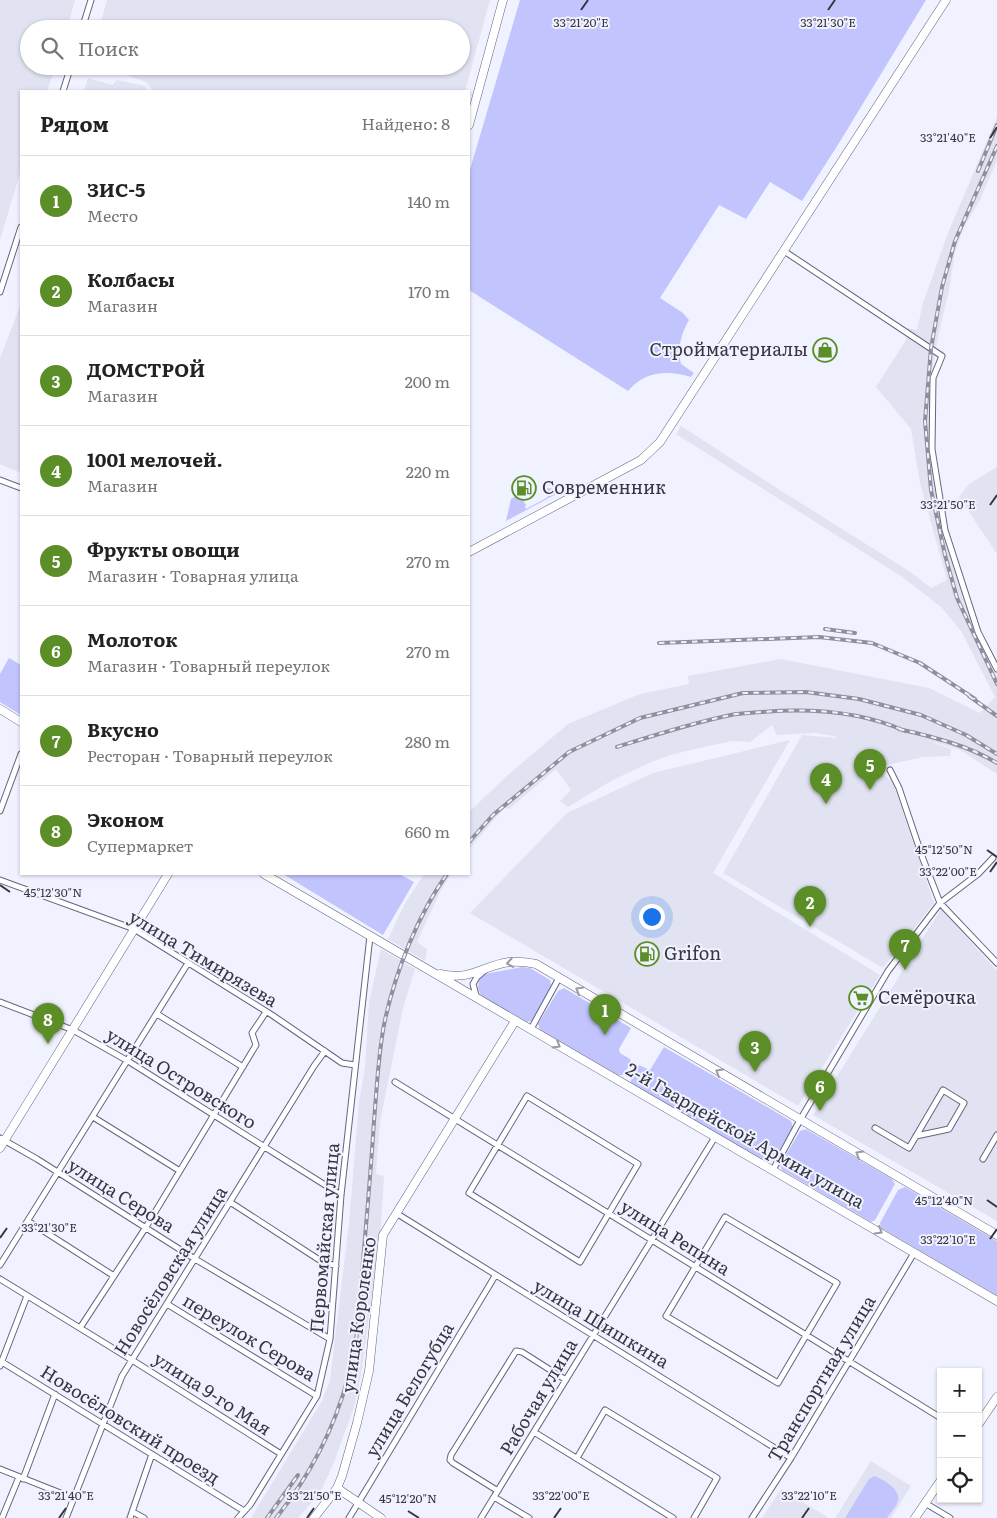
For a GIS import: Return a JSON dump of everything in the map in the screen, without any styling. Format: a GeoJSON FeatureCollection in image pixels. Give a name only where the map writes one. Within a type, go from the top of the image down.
{"type":"FeatureCollection","features":[{"type":"Feature","properties":{"kind":"main road"},"geometry":{"type":"LineString","coordinates":[[470,120],[503,0]]}},
{"type":"Feature","properties":{"kind":"main road"},"geometry":{"type":"LineString","coordinates":[[470,551],[641,460],[660,442],[946,0]]}},
{"type":"Feature","properties":{"kind":"main road"},"geometry":{"type":"LineString","coordinates":[[0,709],[20,721]]}},
{"type":"Feature","properties":{"kind":"main road"},"geometry":{"type":"LineString","coordinates":[[0,1148],[2,1139],[73,1030],[167,875]]}},
{"type":"Feature","properties":{"kind":"main road","name":"2-й Гвардейской Армии улица"},"geometry":{"type":"LineString","coordinates":[[266,875],[997,1301]]}},
{"type":"Feature","properties":{"kind":"main road"},"geometry":{"type":"LineString","coordinates":[[431,972],[452,977],[466,976],[507,962],[522,961],[536,964],[997,1235]]}},
{"type":"Feature","properties":{"kind":"main road","name":"улица Короленко"},"geometry":{"type":"LineString","coordinates":[[314,1518],[337,1488],[345,1467],[369,1371],[383,1235],[515,1021]]}},
{"type":"Feature","properties":{"kind":"main road"},"geometry":{"type":"LineString","coordinates":[[982,1419],[997,1397]]}},
{"type":"Feature","properties":{"kind":"main road"},"geometry":{"type":"LineString","coordinates":[[915,1518],[937,1486]]}},
{"type":"Feature","properties":{"kind":"main road"},"geometry":{"type":"LineString","coordinates":[[337,1488],[381,1518]]}},
{"type":"Feature","properties":{"kind":"street"},"geometry":{"type":"LineString","coordinates":[[85,20],[91,0]]}},
{"type":"Feature","properties":{"kind":"street"},"geometry":{"type":"LineString","coordinates":[[63,90],[68,75]]}},
{"type":"Feature","properties":{"kind":"street"},"geometry":{"type":"LineString","coordinates":[[0,292],[20,230]]}},
{"type":"Feature","properties":{"kind":"street"},"geometry":{"type":"LineString","coordinates":[[784,251],[942,356],[933,378],[932,449],[945,530],[978,632],[997,669]]}},
{"type":"Feature","properties":{"kind":"street"},"geometry":{"type":"LineString","coordinates":[[0,480],[20,488]]}},
{"type":"Feature","properties":{"kind":"street"},"geometry":{"type":"LineString","coordinates":[[0,810],[20,757]]}},
{"type":"Feature","properties":{"kind":"street"},"geometry":{"type":"LineString","coordinates":[[890,770],[899,788],[916,841],[940,903],[997,963]]}},
{"type":"Feature","properties":{"kind":"street"},"geometry":{"type":"LineString","coordinates":[[773,1170],[800,1120],[888,971],[940,903],[978,874],[994,858]]}},
{"type":"Feature","properties":{"kind":"street","name":"улица Тимирязева"},"geometry":{"type":"LineString","coordinates":[[0,880],[134,930],[266,1012],[342,1063],[355,1066]]}},
{"type":"Feature","properties":{"kind":"street","name":"Первомайская улица"},"geometry":{"type":"LineString","coordinates":[[238,1518],[250,1505],[318,1396],[330,1339],[341,1195],[370,936]]}},
{"type":"Feature","properties":{"kind":"street"},"geometry":{"type":"LineString","coordinates":[[0,1265],[188,964]]}},
{"type":"Feature","properties":{"kind":"street"},"geometry":{"type":"LineString","coordinates":[[477,998],[473,984],[477,977],[486,970]]}},
{"type":"Feature","properties":{"kind":"street"},"geometry":{"type":"LineString","coordinates":[[531,1029],[559,978]]}},
{"type":"Feature","properties":{"kind":"street","name":"улица Островского"},"geometry":{"type":"LineString","coordinates":[[0,1002],[73,1030],[128,1061],[341,1195]]}},
{"type":"Feature","properties":{"kind":"street"},"geometry":{"type":"LineString","coordinates":[[80,1328],[146,1227],[256,1046],[252,1032],[266,1012]]}},
{"type":"Feature","properties":{"kind":"street"},"geometry":{"type":"LineString","coordinates":[[157,1014],[243,1067]]}},
{"type":"Feature","properties":{"kind":"street","name":"Новосёловская улица"},"geometry":{"type":"LineString","coordinates":[[66,1518],[122,1376],[325,1051]]}},
{"type":"Feature","properties":{"kind":"street","name":"улица Репина"},"geometry":{"type":"LineString","coordinates":[[395,1082],[937,1416]]}},
{"type":"Feature","properties":{"kind":"street"},"geometry":{"type":"LineString","coordinates":[[875,1128],[909,1148],[916,1136],[943,1090],[964,1103],[949,1130],[916,1136]]}},
{"type":"Feature","properties":{"kind":"street"},"geometry":{"type":"LineString","coordinates":[[527,1096],[638,1164],[610,1214],[580,1262],[469,1192],[527,1096]]}},
{"type":"Feature","properties":{"kind":"street"},"geometry":{"type":"LineString","coordinates":[[93,1117],[180,1171]]}},
{"type":"Feature","properties":{"kind":"street"},"geometry":{"type":"LineString","coordinates":[[983,1159],[997,1135]]}},
{"type":"Feature","properties":{"kind":"street","name":"Рабочая улица"},"geometry":{"type":"LineString","coordinates":[[481,1518],[715,1137]]}},
{"type":"Feature","properties":{"kind":"street","name":"улица Серова"},"geometry":{"type":"LineString","coordinates":[[2,1139],[195,1259],[330,1339]]}},
{"type":"Feature","properties":{"kind":"street"},"geometry":{"type":"LineString","coordinates":[[230,1202],[321,1261],[336,1266]]}},
{"type":"Feature","properties":{"kind":"street","name":"улица Шишкина"},"geometry":{"type":"LineString","coordinates":[[396,1213],[791,1458]]}},
{"type":"Feature","properties":{"kind":"street"},"geometry":{"type":"LineString","coordinates":[[725,1217],[838,1283],[778,1383],[666,1316],[696,1266],[725,1217]]}},
{"type":"Feature","properties":{"kind":"street"},"geometry":{"type":"LineString","coordinates":[[28,1221],[114,1276]]}},
{"type":"Feature","properties":{"kind":"street","name":"Транспортная улица"},"geometry":{"type":"LineString","coordinates":[[752,1518],[791,1458],[848,1360],[914,1253]]}},
{"type":"Feature","properties":{"kind":"street","name":"улица Белогубца"},"geometry":{"type":"LineString","coordinates":[[349,1518],[495,1276]]}},
{"type":"Feature","properties":{"kind":"street","name":"улица 9-го Мая"},"geometry":{"type":"LineString","coordinates":[[0,1280],[281,1454]]}},
{"type":"Feature","properties":{"kind":"street"},"geometry":{"type":"LineString","coordinates":[[1,1364],[27,1296]]}},
{"type":"Feature","properties":{"kind":"street","name":"переулок Серова"},"geometry":{"type":"LineString","coordinates":[[167,1304],[318,1396]]}},
{"type":"Feature","properties":{"kind":"street"},"geometry":{"type":"LineString","coordinates":[[498,1491],[450,1460],[451,1455],[516,1351],[522,1352],[566,1380]]}},
{"type":"Feature","properties":{"kind":"street","name":"Новосёловский проезд"},"geometry":{"type":"LineString","coordinates":[[1,1364],[55,1394],[244,1511]]}},
{"type":"Feature","properties":{"kind":"street"},"geometry":{"type":"LineString","coordinates":[[2,1518],[21,1478],[55,1394]]}},
{"type":"Feature","properties":{"kind":"street"},"geometry":{"type":"LineString","coordinates":[[577,1458],[605,1410],[717,1478],[694,1518]]}},
{"type":"Feature","properties":{"kind":"street"},"geometry":{"type":"LineString","coordinates":[[534,1432],[673,1518]]}},
{"type":"Feature","properties":{"kind":"street"},"geometry":{"type":"LineString","coordinates":[[130,1518],[152,1454]]}},
{"type":"Feature","properties":{"kind":"street"},"geometry":{"type":"LineString","coordinates":[[0,1470],[73,1498]]}},
{"type":"Feature","properties":{"kind":"street"},"geometry":{"type":"LineString","coordinates":[[494,1497],[529,1518]]}},
{"type":"Feature","properties":{"kind":"street"},"geometry":{"type":"LineString","coordinates":[[925,1503],[950,1518]]}},
{"type":"Feature","properties":{"kind":"street"},"geometry":{"type":"LineString","coordinates":[[133,1512],[144,1518]]}},
{"type":"Feature","properties":{"kind":"shaded area"},"geometry":{"type":"Polygon","coordinates":[[[0,0],[75,0],[69,20],[20,20],[20,75],[53,75],[47,90],[20,90],[20,173],[0,240],[0,0]]]}},
{"type":"Feature","properties":{"kind":"shaded area"},"geometry":{"type":"Polygon","coordinates":[[[107,0],[490,0],[470,73],[470,20],[101,20],[107,0]]]}},
{"type":"Feature","properties":{"kind":"shaded area"},"geometry":{"type":"Polygon","coordinates":[[[520,0],[926,0],[802,201],[770,182],[746,219],[719,205],[660,298],[683,313],[689,320],[682,336],[679,352],[681,364],[694,373],[691,377],[673,373],[657,374],[642,379],[628,391],[470,291],[470,170],[520,0]]]}},
{"type":"Feature","properties":{"kind":"shaded area"},"geometry":{"type":"Polygon","coordinates":[[[126,75],[469,75],[465,90],[152,90],[146,82],[126,75]]]}},
{"type":"Feature","properties":{"kind":"shaded area"},"geometry":{"type":"Polygon","coordinates":[[[88,78],[112,85],[117,80],[145,86],[147,90],[84,90],[88,78]]]}},
{"type":"Feature","properties":{"kind":"shaded area"},"geometry":{"type":"Polygon","coordinates":[[[997,117],[997,161],[980,200],[964,227],[955,252],[949,291],[930,381],[930,444],[940,520],[951,559],[964,600],[997,677],[997,774],[960,750],[927,740],[951,749],[950,756],[923,757],[870,769],[847,749],[869,771],[878,771],[893,782],[934,903],[883,968],[723,873],[802,735],[836,738],[815,733],[777,735],[772,725],[750,742],[732,741],[674,754],[651,762],[611,781],[568,807],[560,801],[571,790],[556,769],[509,809],[504,808],[470,848],[470,811],[508,775],[568,724],[640,694],[689,684],[688,676],[781,659],[929,688],[980,713],[995,697],[961,631],[941,607],[901,576],[676,434],[681,426],[909,571],[931,588],[947,580],[920,483],[911,429],[876,387],[906,340],[908,328],[917,330],[923,303],[948,233],[997,117]]]}},
{"type":"Feature","properties":{"kind":"shaded area"},"geometry":{"type":"Polygon","coordinates":[[[20,307],[20,473],[0,464],[0,358],[20,307]]]}},
{"type":"Feature","properties":{"kind":"shaded area"},"geometry":{"type":"Polygon","coordinates":[[[997,467],[997,554],[959,497],[969,484],[997,467]]]}},
{"type":"Feature","properties":{"kind":"shaded area"},"geometry":{"type":"Polygon","coordinates":[[[547,488],[560,492],[506,521],[511,499],[521,497],[526,505],[526,509],[548,497],[544,490],[547,488]]]}},
{"type":"Feature","properties":{"kind":"shaded area"},"geometry":{"type":"Polygon","coordinates":[[[9,658],[20,664],[20,714],[0,702],[0,674],[9,658]]]}},
{"type":"Feature","properties":{"kind":"shaded area"},"geometry":{"type":"Polygon","coordinates":[[[790,740],[713,873],[880,975],[798,1106],[470,913],[567,813],[653,773],[790,740]]]}},
{"type":"Feature","properties":{"kind":"shaded area"},"geometry":{"type":"Polygon","coordinates":[[[285,875],[401,875],[414,882],[383,935],[285,875]]]}},
{"type":"Feature","properties":{"kind":"shaded area"},"geometry":{"type":"Polygon","coordinates":[[[423,875],[450,875],[440,892],[417,942],[427,949],[425,961],[388,939],[404,905],[423,875]]]}},
{"type":"Feature","properties":{"kind":"shaded area"},"geometry":{"type":"Polygon","coordinates":[[[941,909],[997,971],[997,1221],[813,1115],[941,909]]]}},
{"type":"Feature","properties":{"kind":"shaded area"},"geometry":{"type":"Polygon","coordinates":[[[381,949],[415,969],[403,1008],[380,1122],[376,1174],[384,1176],[381,1226],[361,1375],[354,1407],[322,1489],[298,1518],[251,1518],[322,1401],[330,1380],[349,1223],[359,1101],[365,1068],[369,1002],[381,949]]]}},
{"type":"Feature","properties":{"kind":"shaded area"},"geometry":{"type":"Polygon","coordinates":[[[522,967],[530,968],[550,980],[552,989],[533,1021],[526,1022],[481,996],[478,988],[479,979],[485,974],[522,967]]]}},
{"type":"Feature","properties":{"kind":"shaded area"},"geometry":{"type":"Polygon","coordinates":[[[564,988],[631,1028],[619,1049],[620,1053],[630,1059],[631,1063],[623,1075],[618,1075],[540,1030],[538,1024],[558,991],[564,988]]]}},
{"type":"Feature","properties":{"kind":"shaded area"},"geometry":{"type":"Polygon","coordinates":[[[664,1047],[791,1121],[793,1127],[773,1161],[768,1162],[631,1084],[631,1079],[639,1065],[650,1070],[664,1047]]]}},
{"type":"Feature","properties":{"kind":"shaded area"},"geometry":{"type":"Polygon","coordinates":[[[806,1129],[892,1179],[895,1184],[875,1220],[871,1222],[782,1170],[780,1165],[800,1131],[806,1129]]]}},
{"type":"Feature","properties":{"kind":"shaded area"},"geometry":{"type":"Polygon","coordinates":[[[905,1187],[997,1241],[997,1296],[881,1228],[880,1223],[898,1190],[905,1187]]]}},
{"type":"Feature","properties":{"kind":"shaded area"},"geometry":{"type":"Polygon","coordinates":[[[871,1461],[911,1486],[891,1518],[835,1518],[871,1461]]]}},
{"type":"Feature","properties":{"kind":"shaded area"},"geometry":{"type":"Polygon","coordinates":[[[874,1476],[882,1479],[897,1492],[898,1501],[895,1507],[887,1518],[845,1518],[869,1479],[874,1476]]]}},
{"type":"Feature","properties":{"kind":"shaded area"},"geometry":{"type":"Polygon","coordinates":[[[781,1489],[829,1518],[762,1518],[781,1489]]]}},
{"type":"Feature","properties":{"kind":"railway"},"geometry":{"type":"LineString","coordinates":[[978,171],[997,125]]}},
{"type":"Feature","properties":{"kind":"railway"},"geometry":{"type":"LineString","coordinates":[[997,146],[955,241],[942,287],[931,348],[925,421],[931,490],[945,555],[957,598],[997,684]]}},
{"type":"Feature","properties":{"kind":"railway"},"geometry":{"type":"LineString","coordinates":[[825,629],[855,633]]}},
{"type":"Feature","properties":{"kind":"railway"},"geometry":{"type":"LineString","coordinates":[[659,643],[819,637],[872,643],[920,663],[975,699]]}},
{"type":"Feature","properties":{"kind":"railway"},"geometry":{"type":"LineString","coordinates":[[470,841],[493,815],[569,752],[640,718],[743,693],[806,692],[859,699],[921,715],[966,735],[997,754]]}},
{"type":"Feature","properties":{"kind":"railway"},"geometry":{"type":"LineString","coordinates":[[969,696],[997,716]]}},
{"type":"Feature","properties":{"kind":"railway"},"geometry":{"type":"LineString","coordinates":[[617,747],[716,718],[780,711],[835,712],[871,719],[905,731]]}},
{"type":"Feature","properties":{"kind":"railway"},"geometry":{"type":"LineString","coordinates":[[899,729],[962,746],[997,763]]}},
{"type":"Feature","properties":{"kind":"railway"},"geometry":{"type":"LineString","coordinates":[[276,1518],[310,1469],[328,1434],[352,1364],[358,1320],[378,1070],[385,1020],[395,982],[409,944],[436,890],[446,875]]}},
{"type":"Feature","properties":{"kind":"railway"},"geometry":{"type":"LineString","coordinates":[[267,1518],[298,1475]]}},
{"type":"Feature","properties":{"kind":"place","name":"Стройматериалы"},"geometry":{"type":"Point","coordinates":[825,350]}},
{"type":"Feature","properties":{"kind":"place","name":"Современник"},"geometry":{"type":"Point","coordinates":[524,488]}},
{"type":"Feature","properties":{"kind":"place","name":"Фрукты овощи"},"geometry":{"type":"Point","coordinates":[870,790]}},
{"type":"Feature","properties":{"kind":"place","name":"1001 мелочей."},"geometry":{"type":"Point","coordinates":[826,804]}},
{"type":"Feature","properties":{"kind":"place","name":"Колбасы"},"geometry":{"type":"Point","coordinates":[810,927]}},
{"type":"Feature","properties":{"kind":"place","name":"Grifon"},"geometry":{"type":"Point","coordinates":[647,954]}},
{"type":"Feature","properties":{"kind":"place","name":"Вкусно"},"geometry":{"type":"Point","coordinates":[905,970]}},
{"type":"Feature","properties":{"kind":"place","name":"Семёрочка"},"geometry":{"type":"Point","coordinates":[861,998]}},
{"type":"Feature","properties":{"kind":"place","name":"ЗИС-5"},"geometry":{"type":"Point","coordinates":[605,1035]}},
{"type":"Feature","properties":{"kind":"place","name":"Эконом"},"geometry":{"type":"Point","coordinates":[48,1044]}},
{"type":"Feature","properties":{"kind":"place","name":"ДОМСТРОЙ"},"geometry":{"type":"Point","coordinates":[755,1072]}},
{"type":"Feature","properties":{"kind":"place","name":"Молоток"},"geometry":{"type":"Point","coordinates":[820,1111]}}]}
